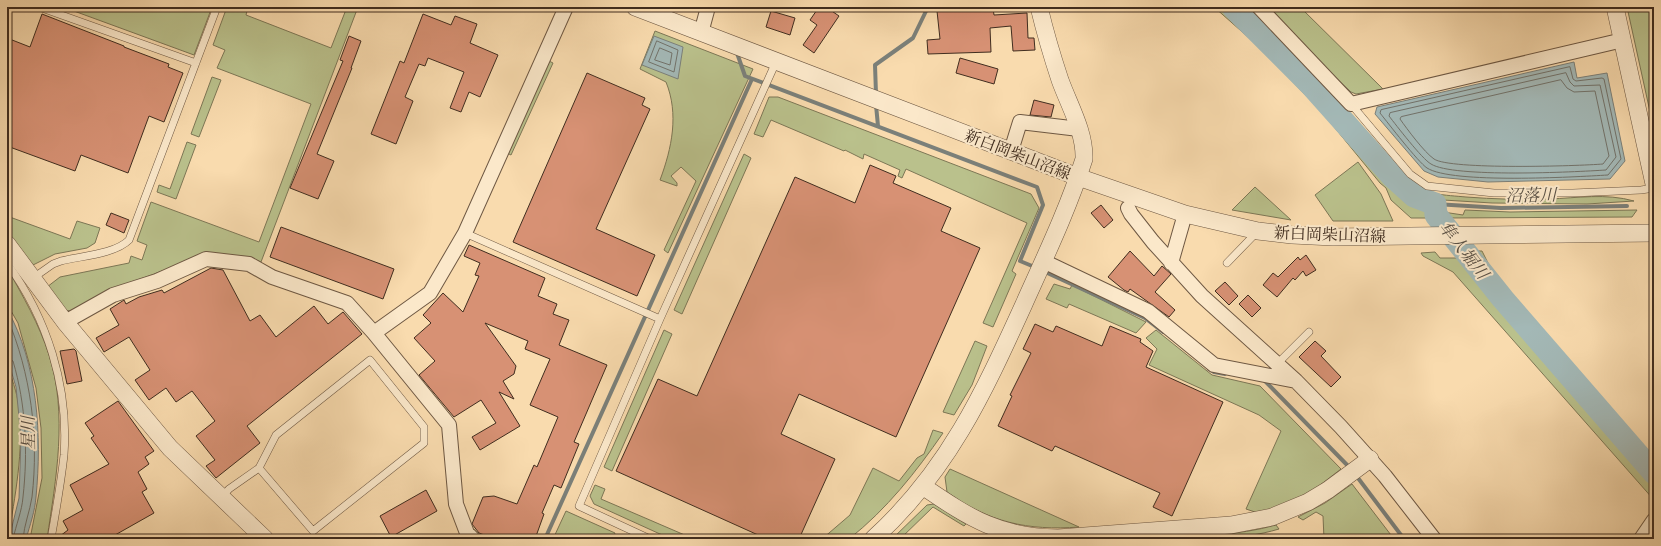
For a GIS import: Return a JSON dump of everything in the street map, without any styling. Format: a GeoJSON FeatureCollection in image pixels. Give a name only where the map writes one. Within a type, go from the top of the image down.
{"type":"FeatureCollection","features":[{"type":"Feature","properties":{"kind":"street"},"geometry":{"type":"LineString","coordinates":[[374,332],[430,293],[465,233],[566,7]]}},
{"type":"Feature","properties":{"kind":"street","name":"新白岡柴山沼線"},"geometry":{"type":"LineString","coordinates":[[635,7],[1078,178],[1186,214],[1258,231],[1292,235],[1333,237],[1654,233]]}},
{"type":"Feature","properties":{"kind":"street"},"geometry":{"type":"LineString","coordinates":[[701,33],[708,7]]}},
{"type":"Feature","properties":{"kind":"street"},"geometry":{"type":"LineString","coordinates":[[873,539],[924,487],[955,443],[980,398],[1043,261],[1078,178],[1084,152],[1079,129],[1060,79],[1039,7]]}},
{"type":"Feature","properties":{"kind":"street"},"geometry":{"type":"LineString","coordinates":[[1259,7],[1351,104],[1623,40]]}},
{"type":"Feature","properties":{"kind":"street"},"geometry":{"type":"LineString","coordinates":[[1615,7],[1654,184]]}},
{"type":"Feature","properties":{"kind":"street"},"geometry":{"type":"LineString","coordinates":[[1010,151],[1020,122],[1079,129]]}},
{"type":"Feature","properties":{"kind":"street"},"geometry":{"type":"LineString","coordinates":[[1128,208],[1131,214],[1171,263],[1202,296],[1296,381],[1370,459],[1434,539]]}},
{"type":"Feature","properties":{"kind":"street"},"geometry":{"type":"LineString","coordinates":[[1171,263],[1186,214]]}},
{"type":"Feature","properties":{"kind":"street"},"geometry":{"type":"LineString","coordinates":[[11,248],[65,322],[170,448],[265,539]]}},
{"type":"Feature","properties":{"kind":"street"},"geometry":{"type":"LineString","coordinates":[[65,322],[113,295],[157,281],[206,259],[249,264],[272,277],[347,303],[374,332],[449,425],[456,504],[467,533],[472,539]]}},
{"type":"Feature","properties":{"kind":"street"},"geometry":{"type":"LineString","coordinates":[[1043,261],[1148,311],[1214,365],[1296,381]]}},
{"type":"Feature","properties":{"kind":"street"},"geometry":{"type":"LineString","coordinates":[[924,487],[964,514],[982,524],[1039,538],[1058,538],[1231,525],[1272,517],[1308,502],[1328,490],[1370,459]]}},
{"type":"Feature","properties":{"kind":"street"},"geometry":{"type":"LineString","coordinates":[[1640,539],[1654,520]]}},
{"type":"Feature","properties":{"kind":"lane"},"geometry":{"type":"LineString","coordinates":[[39,7],[196,63]]}},
{"type":"Feature","properties":{"kind":"lane"},"geometry":{"type":"LineString","coordinates":[[33,278],[61,260],[113,250],[123,246],[129,240],[217,7]]}},
{"type":"Feature","properties":{"kind":"lane"},"geometry":{"type":"LineString","coordinates":[[650,539],[579,506],[660,319],[776,61]]}},
{"type":"Feature","properties":{"kind":"lane"},"geometry":{"type":"LineString","coordinates":[[1351,104],[1410,174],[1427,186],[1494,193],[1573,193],[1654,188]]}},
{"type":"Feature","properties":{"kind":"lane"},"geometry":{"type":"LineString","coordinates":[[1227,263],[1258,231]]}},
{"type":"Feature","properties":{"kind":"lane"},"geometry":{"type":"LineString","coordinates":[[465,233],[660,319]]}},
{"type":"Feature","properties":{"kind":"lane"},"geometry":{"type":"LineString","coordinates":[[11,248],[7,263],[24,285],[45,331],[55,362],[62,401],[64,454],[51,539]]}},
{"type":"Feature","properties":{"kind":"lane"},"geometry":{"type":"LineString","coordinates":[[1277,364],[1309,332]]}},
{"type":"Feature","properties":{"kind":"lane"},"geometry":{"type":"LineString","coordinates":[[221,498],[229,489],[259,468],[276,435],[370,360],[424,428],[424,443],[313,531],[259,468]]}},
{"type":"Feature","properties":{"kind":"green space"},"geometry":{"type":"Polygon","coordinates":[[[63,7],[212,7],[194,55],[63,7]]]}},
{"type":"Feature","properties":{"kind":"green space"},"geometry":{"type":"Polygon","coordinates":[[[227,7],[248,7],[246,15],[331,48],[347,7],[358,7],[261,262],[250,257],[162,271],[119,287],[70,311],[64,310],[47,287],[60,277],[129,263],[131,256],[142,260],[147,245],[137,241],[151,202],[259,242],[311,104],[217,68],[225,50],[213,45],[227,7]]]}},
{"type":"Feature","properties":{"kind":"green space"},"geometry":{"type":"Polygon","coordinates":[[[1214,7],[1227,7],[1272,49],[1386,182],[1413,202],[1429,206],[1433,218],[1411,218],[1391,200],[1386,188],[1380,183],[1321,111],[1257,45],[1214,7]]]}},
{"type":"Feature","properties":{"kind":"green space"},"geometry":{"type":"Polygon","coordinates":[[[1239,7],[1248,7],[1256,15],[1335,97],[1408,182],[1421,190],[1436,194],[1476,198],[1549,199],[1613,197],[1634,201],[1587,204],[1492,203],[1427,199],[1414,194],[1366,146],[1279,45],[1239,7]]]}},
{"type":"Feature","properties":{"kind":"green space"},"geometry":{"type":"Polygon","coordinates":[[[1260,7],[1300,7],[1383,89],[1356,94],[1351,92],[1260,7]]]}},
{"type":"Feature","properties":{"kind":"green space"},"geometry":{"type":"Polygon","coordinates":[[[1627,7],[1654,7],[1654,130],[1627,7]]]}},
{"type":"Feature","properties":{"kind":"green space"},"geometry":{"type":"Polygon","coordinates":[[[655,31],[753,69],[668,253],[664,250],[696,181],[681,167],[671,176],[677,183],[677,186],[660,180],[671,143],[673,119],[670,94],[666,82],[640,69],[655,31]]]}},
{"type":"Feature","properties":{"kind":"green space"},"geometry":{"type":"Polygon","coordinates":[[[549,61],[553,63],[511,155],[507,153],[549,61]]]}},
{"type":"Feature","properties":{"kind":"green space"},"geometry":{"type":"Polygon","coordinates":[[[212,77],[221,80],[199,137],[191,134],[212,77]]]}},
{"type":"Feature","properties":{"kind":"green space"},"geometry":{"type":"Polygon","coordinates":[[[769,97],[778,97],[1031,194],[1039,208],[1012,271],[1016,274],[993,327],[983,323],[1027,223],[906,169],[902,178],[898,176],[900,170],[864,154],[863,159],[845,150],[844,151],[771,120],[763,137],[754,134],[769,97]]]}},
{"type":"Feature","properties":{"kind":"green space"},"geometry":{"type":"Polygon","coordinates":[[[187,142],[196,145],[176,199],[157,192],[159,185],[170,189],[187,142]]]}},
{"type":"Feature","properties":{"kind":"green space"},"geometry":{"type":"Polygon","coordinates":[[[744,154],[751,158],[682,314],[674,310],[744,154]]]}},
{"type":"Feature","properties":{"kind":"green space"},"geometry":{"type":"Polygon","coordinates":[[[1358,162],[1381,194],[1393,221],[1333,221],[1315,195],[1358,162]]]}},
{"type":"Feature","properties":{"kind":"green space"},"geometry":{"type":"Polygon","coordinates":[[[1255,187],[1291,220],[1232,210],[1255,187]]]}},
{"type":"Feature","properties":{"kind":"green space"},"geometry":{"type":"Polygon","coordinates":[[[1465,210],[1510,212],[1637,210],[1632,217],[1446,218],[1443,212],[1463,215],[1465,210]]]}},
{"type":"Feature","properties":{"kind":"green space"},"geometry":{"type":"Polygon","coordinates":[[[7,216],[70,239],[77,221],[100,228],[95,243],[87,248],[55,254],[31,266],[7,235],[7,216]]]}},
{"type":"Feature","properties":{"kind":"green space"},"geometry":{"type":"Polygon","coordinates":[[[1474,251],[1482,251],[1499,285],[1654,460],[1654,467],[1516,311],[1492,282],[1474,251]]]}},
{"type":"Feature","properties":{"kind":"green space"},"geometry":{"type":"Polygon","coordinates":[[[1435,252],[1440,258],[1462,258],[1494,298],[1654,478],[1654,500],[1453,272],[1423,256],[1421,253],[1435,252]]]}},
{"type":"Feature","properties":{"kind":"green space"},"geometry":{"type":"Polygon","coordinates":[[[7,268],[36,321],[49,355],[55,377],[59,423],[57,470],[47,539],[30,539],[42,478],[41,428],[36,388],[18,323],[7,304],[7,268]]]}},
{"type":"Feature","properties":{"kind":"green space"},"geometry":{"type":"Polygon","coordinates":[[[1054,284],[1070,289],[1072,285],[1146,322],[1136,333],[1069,304],[1067,308],[1046,299],[1054,284]]]}},
{"type":"Feature","properties":{"kind":"green space"},"geometry":{"type":"Polygon","coordinates":[[[664,330],[672,334],[612,471],[604,467],[664,330]]]}},
{"type":"Feature","properties":{"kind":"green space"},"geometry":{"type":"Polygon","coordinates":[[[1156,330],[1212,375],[1260,386],[1341,469],[1311,492],[1269,510],[1255,512],[1246,509],[1281,431],[1259,415],[1149,365],[1157,349],[1146,338],[1156,330]]]}},
{"type":"Feature","properties":{"kind":"green space"},"geometry":{"type":"Polygon","coordinates":[[[975,341],[987,346],[972,385],[954,415],[943,412],[975,341]]]}},
{"type":"Feature","properties":{"kind":"green space"},"geometry":{"type":"Polygon","coordinates":[[[7,362],[18,401],[20,424],[20,457],[8,539],[7,362]]]}},
{"type":"Feature","properties":{"kind":"green space"},"geometry":{"type":"Polygon","coordinates":[[[933,430],[943,433],[911,476],[876,515],[849,539],[822,539],[850,515],[873,468],[899,481],[917,458],[924,454],[933,430]]]}},
{"type":"Feature","properties":{"kind":"green space"},"geometry":{"type":"Polygon","coordinates":[[[950,469],[1079,527],[1060,528],[1026,526],[993,517],[978,511],[947,492],[945,477],[950,469]]]}},
{"type":"Feature","properties":{"kind":"green space"},"geometry":{"type":"Polygon","coordinates":[[[1352,484],[1394,539],[1324,539],[1323,516],[1316,512],[1303,520],[1298,517],[1325,503],[1352,484]]]}},
{"type":"Feature","properties":{"kind":"green space"},"geometry":{"type":"Polygon","coordinates":[[[595,485],[605,489],[601,499],[694,539],[671,539],[594,504],[590,496],[595,485]]]}},
{"type":"Feature","properties":{"kind":"green space"},"geometry":{"type":"Polygon","coordinates":[[[934,504],[966,524],[964,526],[933,507],[900,539],[892,539],[927,505],[934,504]]]}},
{"type":"Feature","properties":{"kind":"green space"},"geometry":{"type":"Polygon","coordinates":[[[566,511],[615,533],[613,539],[553,539],[566,511]]]}},
{"type":"Feature","properties":{"kind":"green space"},"geometry":{"type":"Polygon","coordinates":[[[1276,525],[1279,529],[1249,536],[1203,539],[1156,539],[1231,533],[1261,529],[1276,525]]]}},
{"type":"Feature","properties":{"kind":"water"},"geometry":{"type":"Polygon","coordinates":[[[654,36],[683,47],[678,79],[642,65],[654,36]]]}},
{"type":"Feature","properties":{"kind":"water"},"geometry":{"type":"Polygon","coordinates":[[[1574,62],[1577,78],[1607,73],[1625,161],[1610,179],[1488,182],[1438,177],[1424,171],[1375,114],[1377,107],[1574,62]]]}},
{"type":"Feature","properties":{"kind":"water","name":"星川"},"geometry":{"type":"Polygon","coordinates":[[[7,309],[17,330],[25,353],[31,377],[38,425],[38,474],[36,497],[26,539],[9,539],[19,498],[21,437],[16,387],[7,357],[7,309]]]}},
{"type":"Feature","properties":{"kind":"building"},"geometry":{"type":"Polygon","coordinates":[[[819,7],[826,7],[839,16],[814,53],[803,45],[817,25],[810,20],[819,7]]]}},
{"type":"Feature","properties":{"kind":"building"},"geometry":{"type":"Polygon","coordinates":[[[941,7],[956,7],[957,10],[993,8],[994,15],[1027,13],[1028,38],[1034,38],[1035,50],[1013,51],[1011,26],[990,28],[991,52],[928,54],[927,40],[940,39],[937,11],[942,10],[941,7]]]}},
{"type":"Feature","properties":{"kind":"building"},"geometry":{"type":"Polygon","coordinates":[[[771,11],[795,18],[790,35],[766,27],[771,11]]]}},
{"type":"Feature","properties":{"kind":"building"},"geometry":{"type":"Polygon","coordinates":[[[42,14],[169,64],[168,67],[183,73],[164,122],[149,116],[128,173],[81,155],[75,171],[7,146],[7,38],[30,47],[42,14]]]}},
{"type":"Feature","properties":{"kind":"building"},"geometry":{"type":"Polygon","coordinates":[[[423,14],[451,25],[455,16],[477,24],[470,43],[498,55],[480,97],[469,92],[461,112],[450,108],[464,72],[428,58],[425,66],[419,64],[405,97],[413,101],[396,144],[371,134],[400,61],[404,63],[423,14]]]}},
{"type":"Feature","properties":{"kind":"building"},"geometry":{"type":"Polygon","coordinates":[[[349,36],[361,41],[352,68],[317,154],[334,161],[318,199],[290,188],[343,61],[340,60],[349,36]]]}},
{"type":"Feature","properties":{"kind":"building"},"geometry":{"type":"Polygon","coordinates":[[[960,58],[998,69],[994,84],[956,73],[960,58]]]}},
{"type":"Feature","properties":{"kind":"building"},"geometry":{"type":"Polygon","coordinates":[[[587,73],[645,98],[642,105],[650,109],[596,229],[655,255],[637,296],[513,242],[587,73]]]}},
{"type":"Feature","properties":{"kind":"building"},"geometry":{"type":"Polygon","coordinates":[[[1034,100],[1054,105],[1051,117],[1030,115],[1034,100]]]}},
{"type":"Feature","properties":{"kind":"building"},"geometry":{"type":"Polygon","coordinates":[[[870,165],[896,176],[893,183],[951,208],[941,231],[980,248],[896,437],[799,394],[781,434],[835,459],[799,539],[767,539],[616,471],[658,379],[697,396],[795,177],[855,203],[870,165]]]}},
{"type":"Feature","properties":{"kind":"building"},"geometry":{"type":"Polygon","coordinates":[[[1101,205],[1113,220],[1104,228],[1091,213],[1101,205]]]}},
{"type":"Feature","properties":{"kind":"building"},"geometry":{"type":"Polygon","coordinates":[[[111,213],[129,220],[124,233],[106,225],[111,213]]]}},
{"type":"Feature","properties":{"kind":"building"},"geometry":{"type":"Polygon","coordinates":[[[281,227],[394,269],[383,299],[270,257],[281,227]]]}},
{"type":"Feature","properties":{"kind":"building"},"geometry":{"type":"Polygon","coordinates":[[[469,245],[545,278],[538,296],[557,304],[553,314],[569,320],[559,345],[607,365],[574,442],[579,444],[561,488],[554,485],[542,513],[544,514],[535,539],[495,539],[479,533],[472,524],[483,497],[494,496],[517,504],[534,465],[537,467],[558,417],[530,405],[550,359],[525,349],[528,341],[485,323],[516,366],[514,374],[503,381],[514,399],[499,392],[520,426],[480,450],[472,437],[496,423],[481,400],[454,417],[419,375],[435,361],[414,338],[431,323],[423,315],[443,293],[463,312],[479,276],[475,275],[480,263],[464,256],[469,245]]]}},
{"type":"Feature","properties":{"kind":"building"},"geometry":{"type":"Polygon","coordinates":[[[1130,251],[1154,276],[1162,266],[1171,274],[1155,292],[1175,310],[1169,317],[1130,289],[1128,292],[1124,290],[1108,277],[1130,251]]]}},
{"type":"Feature","properties":{"kind":"building"},"geometry":{"type":"Polygon","coordinates":[[[1306,255],[1316,270],[1306,276],[1303,271],[1295,280],[1293,278],[1277,297],[1263,285],[1273,273],[1278,277],[1298,257],[1300,260],[1306,255]]]}},
{"type":"Feature","properties":{"kind":"building"},"geometry":{"type":"Polygon","coordinates":[[[211,268],[223,270],[250,321],[260,315],[276,337],[314,306],[328,324],[343,312],[362,334],[247,426],[260,443],[216,478],[206,466],[215,460],[196,436],[215,421],[192,391],[176,402],[166,388],[149,400],[135,380],[150,370],[129,337],[104,352],[96,338],[119,325],[110,309],[124,300],[126,304],[139,297],[162,290],[164,293],[211,268]]]}},
{"type":"Feature","properties":{"kind":"building"},"geometry":{"type":"Polygon","coordinates":[[[1225,282],[1238,296],[1229,305],[1215,291],[1225,282]]]}},
{"type":"Feature","properties":{"kind":"building"},"geometry":{"type":"Polygon","coordinates":[[[1248,295],[1261,308],[1252,317],[1239,304],[1248,295]]]}},
{"type":"Feature","properties":{"kind":"building"},"geometry":{"type":"Polygon","coordinates":[[[1035,324],[1053,332],[1056,326],[1102,346],[1110,326],[1141,339],[1140,342],[1153,351],[1146,367],[1223,402],[1172,516],[1153,507],[1160,493],[1055,446],[1052,451],[998,426],[1012,396],[1010,395],[1031,353],[1023,349],[1035,324]]]}},
{"type":"Feature","properties":{"kind":"building"},"geometry":{"type":"Polygon","coordinates":[[[1315,341],[1326,351],[1321,356],[1341,377],[1331,387],[1299,357],[1315,341]]]}},
{"type":"Feature","properties":{"kind":"building"},"geometry":{"type":"Polygon","coordinates":[[[74,349],[76,351],[82,381],[67,384],[60,351],[74,349]]]}},
{"type":"Feature","properties":{"kind":"building"},"geometry":{"type":"Polygon","coordinates":[[[118,401],[154,451],[145,457],[149,464],[138,472],[147,489],[142,492],[154,513],[108,539],[56,539],[68,530],[63,521],[83,510],[70,485],[109,464],[91,438],[94,436],[85,423],[118,401]]]}},
{"type":"Feature","properties":{"kind":"building"},"geometry":{"type":"Polygon","coordinates":[[[426,490],[437,511],[391,537],[380,516],[426,490]]]}},
{"type":"Feature","properties":{"kind":"waterway"},"geometry":{"type":"LineString","coordinates":[[876,94],[875,65],[913,38],[928,7]]}},
{"type":"Feature","properties":{"kind":"waterway","name":"隼人堀川"},"geometry":{"type":"LineString","coordinates":[[1233,7],[1311,85],[1393,177],[1414,196],[1435,204],[1436,215],[1503,299],[1654,473]]}},
{"type":"Feature","properties":{"kind":"waterway"},"geometry":{"type":"LineString","coordinates":[[737,53],[745,76],[1037,187],[1043,205],[1020,261],[1037,268]]}},
{"type":"Feature","properties":{"kind":"waterway"},"geometry":{"type":"LineString","coordinates":[[545,539],[752,79]]}},
{"type":"Feature","properties":{"kind":"waterway"},"geometry":{"type":"LineString","coordinates":[[876,105],[878,126]]}},
{"type":"Feature","properties":{"kind":"waterway","name":"沼落川"},"geometry":{"type":"LineString","coordinates":[[1435,204],[1501,208],[1627,206]]}},
{"type":"Feature","properties":{"kind":"waterway"},"geometry":{"type":"LineString","coordinates":[[1043,271],[1145,318],[1163,332]]}},
{"type":"Feature","properties":{"kind":"waterway"},"geometry":{"type":"LineString","coordinates":[[1209,369],[1214,372],[1225,374]]}},
{"type":"Feature","properties":{"kind":"waterway"},"geometry":{"type":"LineString","coordinates":[[1265,381],[1351,469]]}},
{"type":"Feature","properties":{"kind":"waterway"},"geometry":{"type":"LineString","coordinates":[[1355,474],[1404,539]]}}]}
